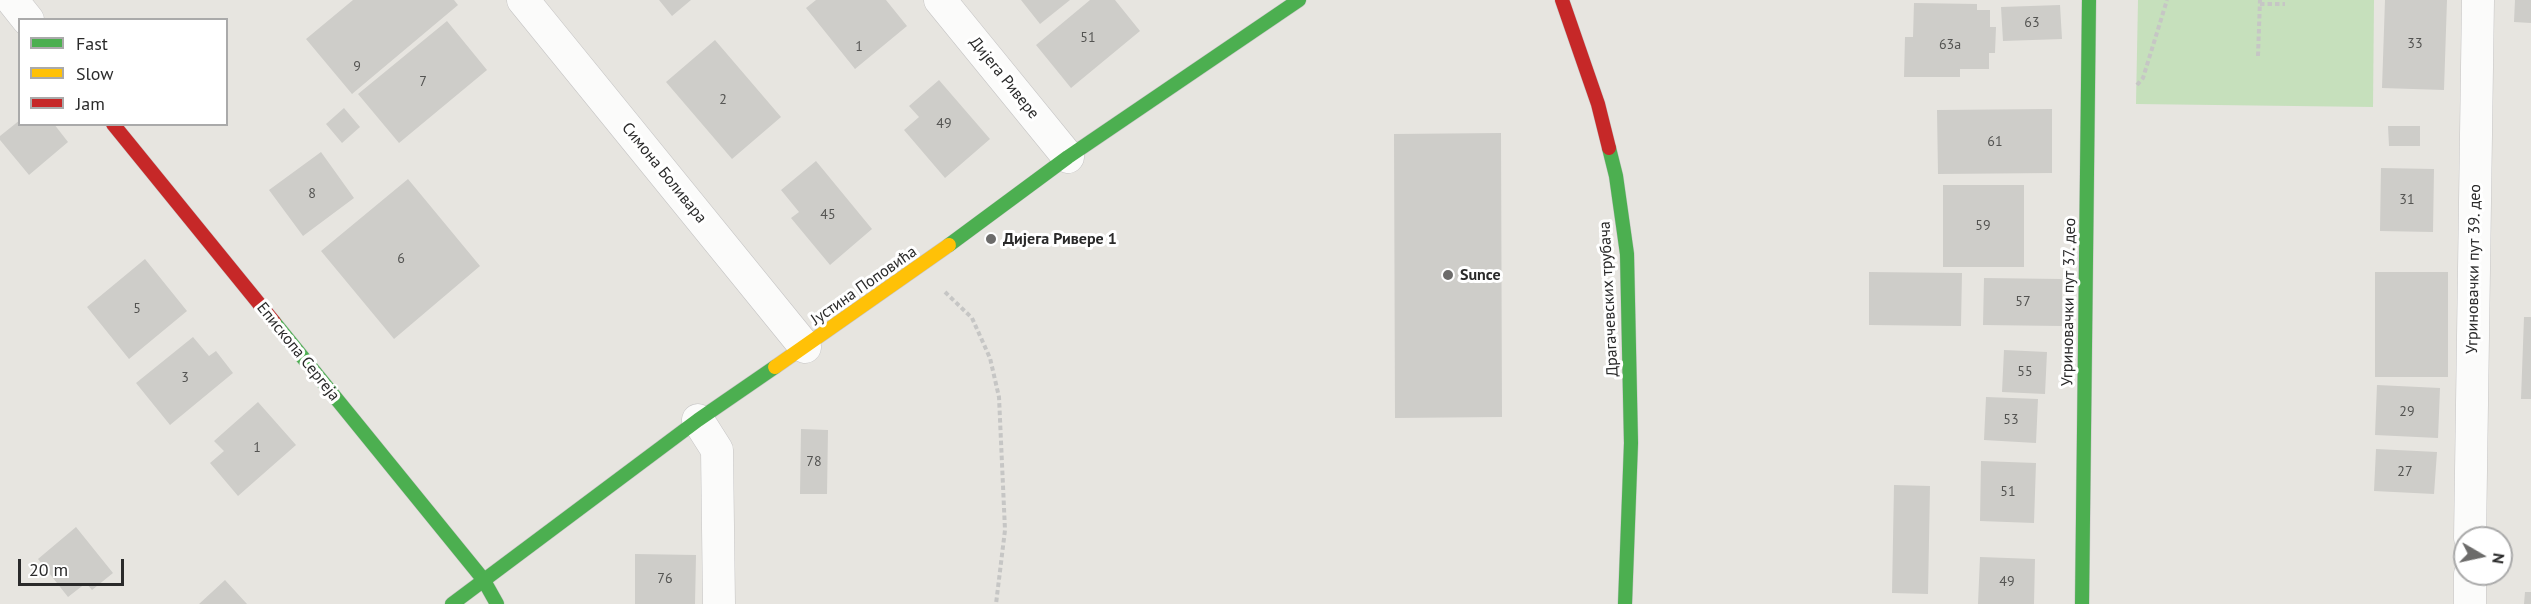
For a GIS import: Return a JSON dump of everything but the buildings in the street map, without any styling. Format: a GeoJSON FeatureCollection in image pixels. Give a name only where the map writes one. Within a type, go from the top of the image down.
{"type":"FeatureCollection","features":[{"type":"Feature","properties":{"kind":"street"},"geometry":{"type":"LineString","coordinates":[[12,0],[26,18]]}},
{"type":"Feature","properties":{"kind":"street","name":"Симона Боливара"},"geometry":{"type":"LineString","coordinates":[[523,0],[805,347]]}},
{"type":"Feature","properties":{"kind":"street","name":"Дијега Ривере"},"geometry":{"type":"LineString","coordinates":[[940,0],[1068,157]]}},
{"type":"Feature","properties":{"kind":"street","name":"Јустина Поповића"},"geometry":{"type":"LineString","coordinates":[[452,604],[698,420],[919,267],[1068,157],[1299,0]]}},
{"type":"Feature","properties":{"kind":"street","name":"Драгачевских трубача"},"geometry":{"type":"LineString","coordinates":[[1562,0],[1598,104],[1616,176],[1627,254],[1631,443],[1625,604]]}},
{"type":"Feature","properties":{"kind":"street","name":"Угриновачки пут 37. део"},"geometry":{"type":"LineString","coordinates":[[2082,604],[2089,0]]}},
{"type":"Feature","properties":{"kind":"street","name":"Угриновачки пут 39. део"},"geometry":{"type":"LineString","coordinates":[[2470,526],[2478,0]]}},
{"type":"Feature","properties":{"kind":"street","name":"Епископа Сергеја"},"geometry":{"type":"LineString","coordinates":[[115,126],[483,579],[497,604]]}},
{"type":"Feature","properties":{"kind":"street"},"geometry":{"type":"LineString","coordinates":[[698,420],[717,450],[719,604]]}},
{"type":"Feature","properties":{"kind":"street"},"geometry":{"type":"LineString","coordinates":[[2470,586],[2470,604]]}},
{"type":"Feature","properties":{"kind":"path"},"geometry":{"type":"LineString","coordinates":[[2137,85],[2143,78],[2167,0]]}},
{"type":"Feature","properties":{"kind":"path"},"geometry":{"type":"LineString","coordinates":[[2258,56],[2260,2],[2285,4]]}},
{"type":"Feature","properties":{"kind":"path"},"geometry":{"type":"LineString","coordinates":[[919,267],[972,318],[990,358],[999,397],[1005,530],[996,604]]}},
{"type":"Feature","properties":{"kind":"green space"},"geometry":{"type":"Polygon","coordinates":[[[2138,0],[2374,0],[2373,107],[2136,104],[2138,0]]]}},
{"type":"Feature","properties":{"kind":"traffic: fast"},"geometry":{"type":"LineString","coordinates":[[949,245],[1068,157],[1299,0]]}},
{"type":"Feature","properties":{"kind":"traffic: fast"},"geometry":{"type":"LineString","coordinates":[[2082,604],[2089,0]]}},
{"type":"Feature","properties":{"kind":"traffic: fast"},"geometry":{"type":"LineString","coordinates":[[1609,148],[1616,176],[1627,254],[1631,443],[1625,604]]}},
{"type":"Feature","properties":{"kind":"traffic: fast"},"geometry":{"type":"LineString","coordinates":[[274,322],[483,579],[497,604]]}},
{"type":"Feature","properties":{"kind":"traffic: fast"},"geometry":{"type":"LineString","coordinates":[[452,604],[698,420],[775,367]]}},
{"type":"Feature","properties":{"kind":"traffic: slow"},"geometry":{"type":"LineString","coordinates":[[775,367],[949,245]]}},
{"type":"Feature","properties":{"kind":"traffic: jam"},"geometry":{"type":"LineString","coordinates":[[1562,0],[1598,104],[1609,148]]}},
{"type":"Feature","properties":{"kind":"traffic: jam"},"geometry":{"type":"LineString","coordinates":[[115,126],[274,322]]}},
{"type":"Feature","properties":{"kind":"place","name":"Дијега Ривере 1"},"geometry":{"type":"Point","coordinates":[991,239]}},
{"type":"Feature","properties":{"kind":"place","name":"Sunce"},"geometry":{"type":"Point","coordinates":[1448,275]}}]}
